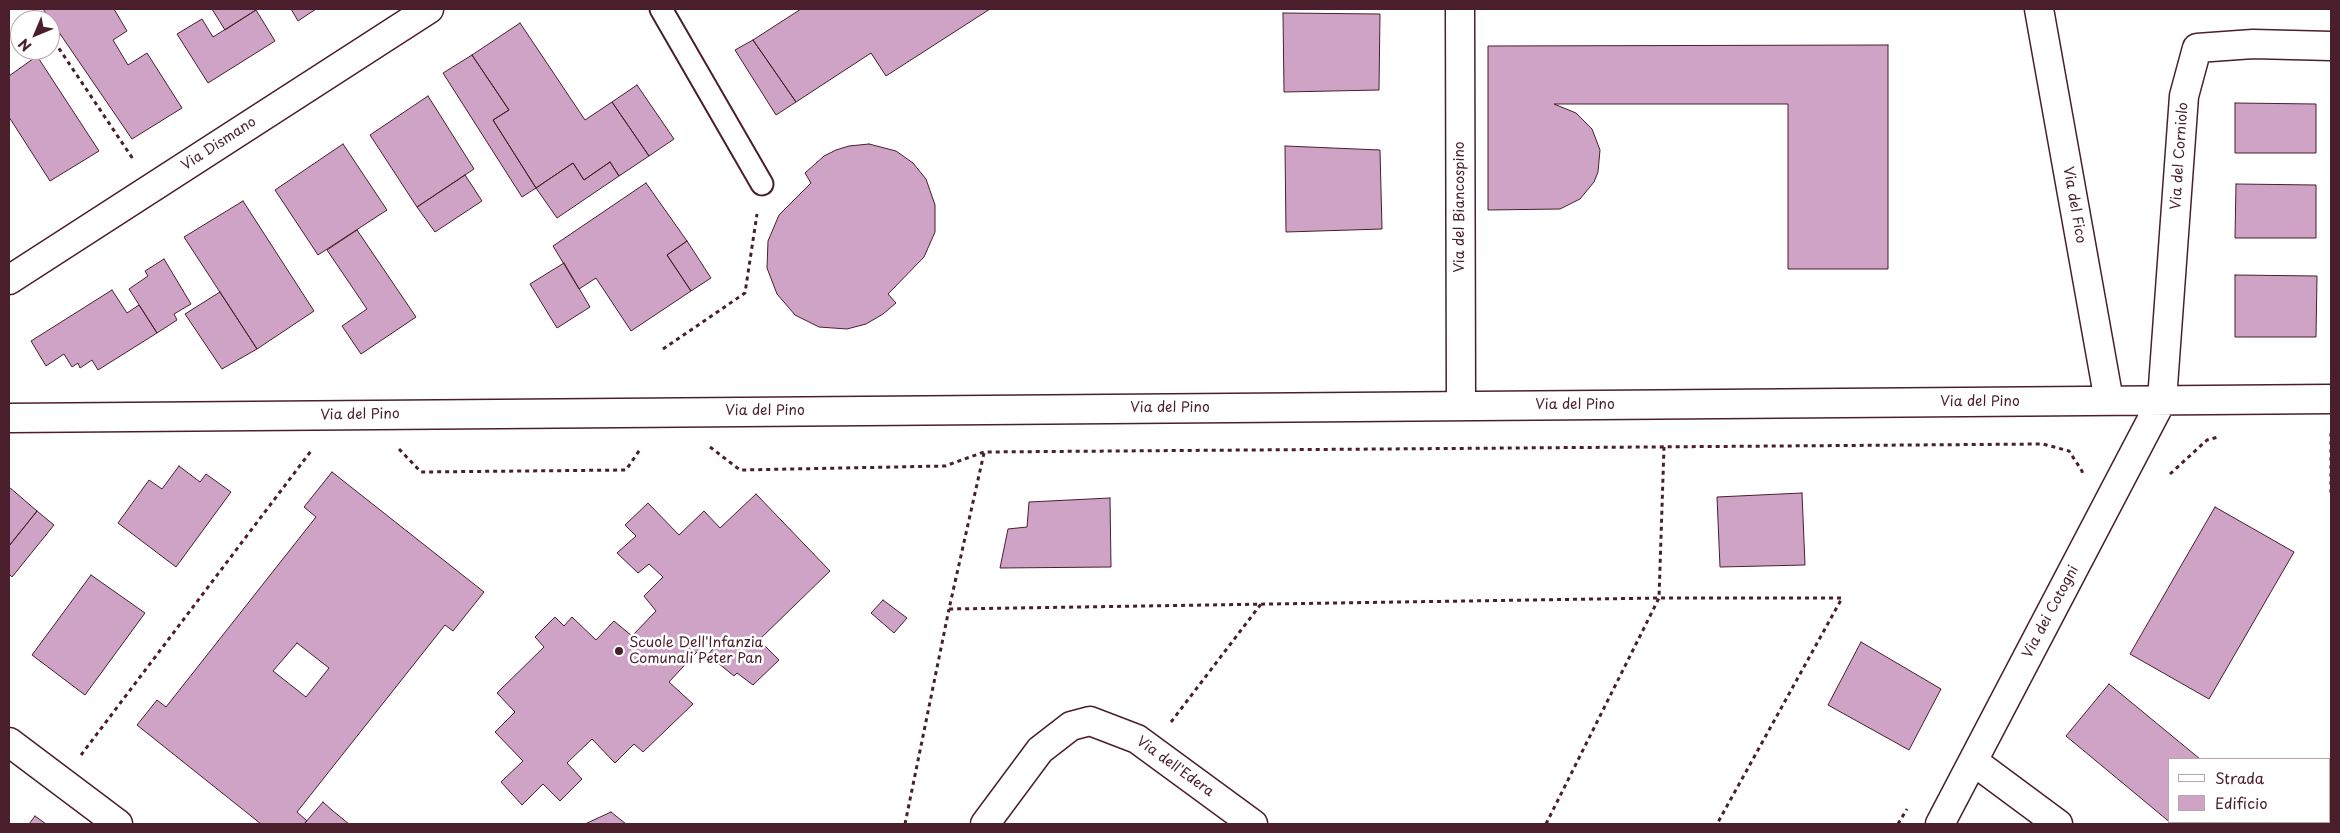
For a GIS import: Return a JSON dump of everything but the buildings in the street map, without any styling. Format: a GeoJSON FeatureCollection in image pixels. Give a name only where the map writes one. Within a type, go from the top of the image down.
{"type":"FeatureCollection","features":[{"type":"Feature","properties":{"kind":"street","name":"Via Dismano"},"geometry":{"type":"LineString","coordinates":[[9,280],[429,9]]}},
{"type":"Feature","properties":{"kind":"street","name":"Via del Biancospino"},"geometry":{"type":"LineString","coordinates":[[1460,9],[1461,406]]}},
{"type":"Feature","properties":{"kind":"street","name":"Via del Fico"},"geometry":{"type":"LineString","coordinates":[[2039,9],[2109,401]]}},
{"type":"Feature","properties":{"kind":"street","name":"Via del Corniolo"},"geometry":{"type":"LineString","coordinates":[[2162,400],[2184,96],[2197,48],[2253,44],[2331,46]]}},
{"type":"Feature","properties":{"kind":"street","name":"Via del Pino"},"geometry":{"type":"LineString","coordinates":[[9,418],[2331,399]]}},
{"type":"Feature","properties":{"kind":"street","name":"Via dei Cotogni"},"geometry":{"type":"LineString","coordinates":[[1940,824],[2162,400]]}},
{"type":"Feature","properties":{"kind":"street","name":"Via dell'Edera"},"geometry":{"type":"LineString","coordinates":[[985,824],[1040,750],[1071,726],[1090,721],[1137,739],[1253,824]]}},
{"type":"Feature","properties":{"kind":"street"},"geometry":{"type":"LineString","coordinates":[[9,742],[118,824]]}},
{"type":"Feature","properties":{"kind":"street"},"geometry":{"type":"LineString","coordinates":[[1973,761],[2058,824]]}},
{"type":"Feature","properties":{"kind":"lane"},"geometry":{"type":"LineString","coordinates":[[661,9],[762,184]]}},
{"type":"Feature","properties":{"kind":"path"},"geometry":{"type":"LineString","coordinates":[[60,50],[152,187]]}},
{"type":"Feature","properties":{"kind":"path"},"geometry":{"type":"LineString","coordinates":[[663,349],[745,294],[762,184]]}},
{"type":"Feature","properties":{"kind":"path"},"geometry":{"type":"LineString","coordinates":[[2331,427],[2331,497]]}},
{"type":"Feature","properties":{"kind":"path"},"geometry":{"type":"LineString","coordinates":[[2170,474],[2207,440],[2226,434]]}},
{"type":"Feature","properties":{"kind":"path"},"geometry":{"type":"LineString","coordinates":[[703,442],[740,470],[945,466],[984,452],[2043,444],[2069,451],[2082,472],[2083,478]]}},
{"type":"Feature","properties":{"kind":"path"},"geometry":{"type":"LineString","coordinates":[[396,446],[421,472],[626,470],[642,446]]}},
{"type":"Feature","properties":{"kind":"path"},"geometry":{"type":"LineString","coordinates":[[1546,824],[1659,598],[1664,446]]}},
{"type":"Feature","properties":{"kind":"path"},"geometry":{"type":"LineString","coordinates":[[61,781],[313,448]]}},
{"type":"Feature","properties":{"kind":"path"},"geometry":{"type":"LineString","coordinates":[[905,824],[949,609],[984,452]]}},
{"type":"Feature","properties":{"kind":"path"},"geometry":{"type":"LineString","coordinates":[[949,609],[1659,598],[1842,598],[1717,824]]}},
{"type":"Feature","properties":{"kind":"path"},"geometry":{"type":"LineString","coordinates":[[1151,749],[1261,604]]}},
{"type":"Feature","properties":{"kind":"path"},"geometry":{"type":"LineString","coordinates":[[1898,824],[1908,807]]}},
{"type":"Feature","properties":{"kind":"place","name":"Scuole Dell'Infanzia Comunali Peter Pan"},"geometry":{"type":"Point","coordinates":[619,651]}}]}
